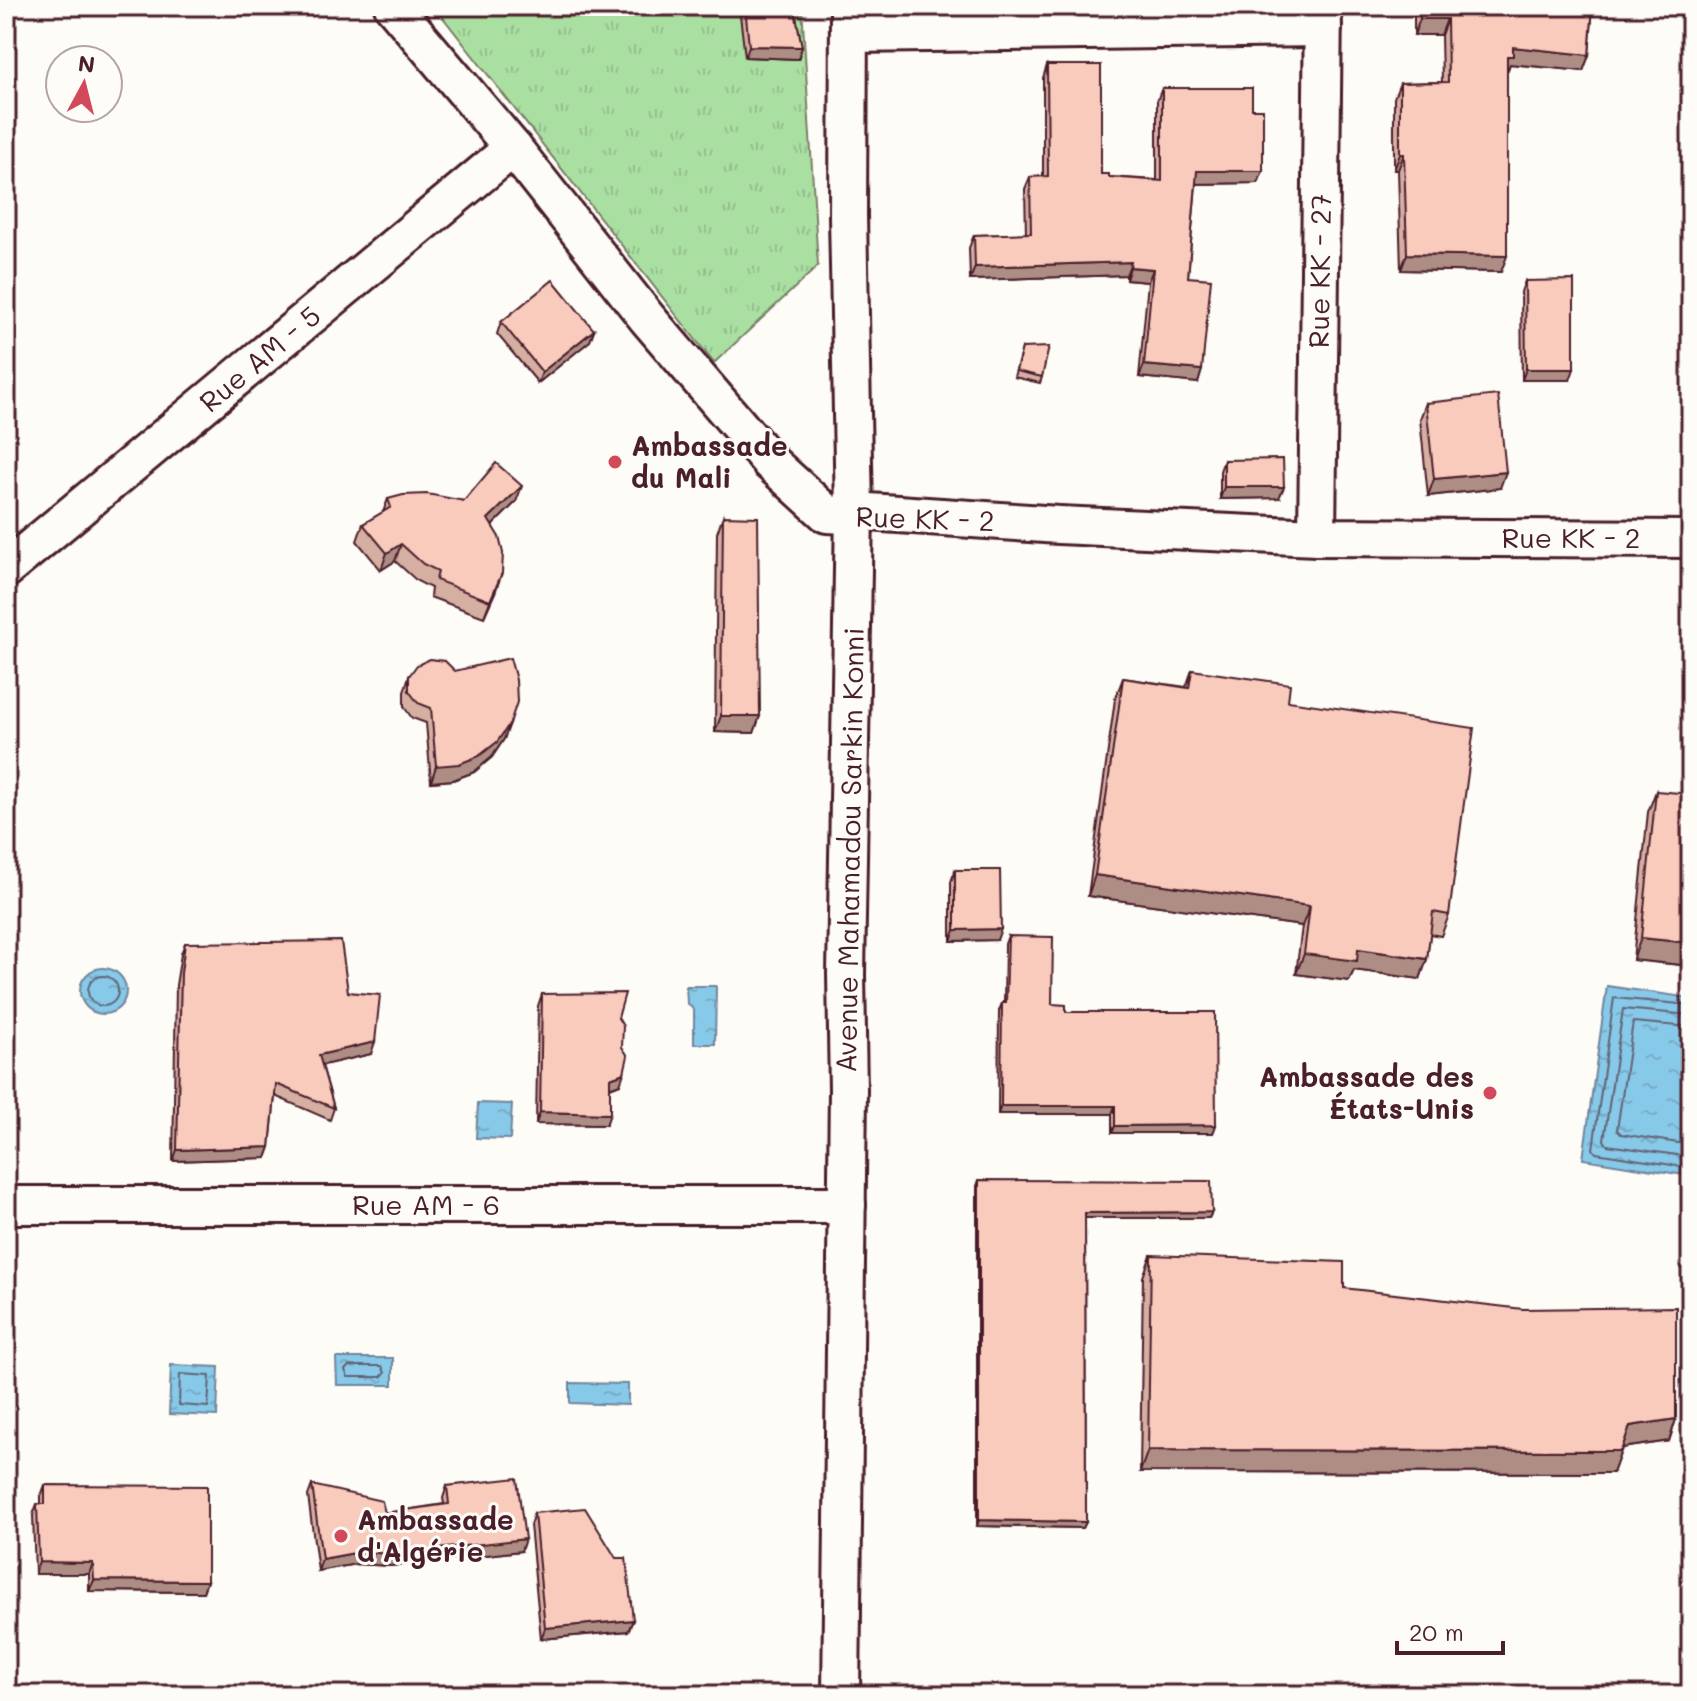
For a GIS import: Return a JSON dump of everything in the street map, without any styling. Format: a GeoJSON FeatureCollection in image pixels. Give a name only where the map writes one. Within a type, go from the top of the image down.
{"type":"FeatureCollection","features":[{"type":"Feature","properties":{"kind":"street","name":"Rue KK - 2"},"geometry":{"type":"LineString","coordinates":[[393,6],[513,148],[647,318],[771,463],[827,514],[847,515],[854,511],[1059,525],[1317,537],[1691,539]]}},
{"type":"Feature","properties":{"kind":"street"},"geometry":{"type":"LineString","coordinates":[[849,20],[1323,17]]}},
{"type":"Feature","properties":{"kind":"street","name":"Rue KK - 27"},"geometry":{"type":"LineString","coordinates":[[1317,537],[1323,17]]}},
{"type":"Feature","properties":{"kind":"street","name":"Avenue Mahamadou Sarkin Konni"},"geometry":{"type":"LineString","coordinates":[[841,1695],[847,1205],[846,974],[854,511],[848,216],[849,20]]}},
{"type":"Feature","properties":{"kind":"street","name":"Rue AM - 5"},"geometry":{"type":"LineString","coordinates":[[6,569],[513,148]]}},
{"type":"Feature","properties":{"kind":"street","name":"Rue AM - 6"},"geometry":{"type":"LineString","coordinates":[[6,1205],[847,1205]]}},
{"type":"Feature","properties":{"kind":"green space"},"geometry":{"type":"Polygon","coordinates":[[[434,6],[802,6],[818,266],[714,363],[434,6]]]}},
{"type":"Feature","properties":{"kind":"water"},"geometry":{"type":"Polygon","coordinates":[[[103,968],[119,975],[126,991],[119,1007],[103,1014],[87,1007],[80,991],[87,975],[103,968]]]}},
{"type":"Feature","properties":{"kind":"water"},"geometry":{"type":"Polygon","coordinates":[[[686,986],[716,986],[715,1044],[694,1044],[694,1010],[687,1003],[686,986]]]}},
{"type":"Feature","properties":{"kind":"water"},"geometry":{"type":"Polygon","coordinates":[[[1607,986],[1691,998],[1691,1176],[1583,1159],[1607,986]]]}},
{"type":"Feature","properties":{"kind":"water"},"geometry":{"type":"Polygon","coordinates":[[[478,1103],[512,1104],[510,1139],[476,1138],[478,1103]]]}},
{"type":"Feature","properties":{"kind":"water"},"geometry":{"type":"Polygon","coordinates":[[[336,1358],[393,1358],[393,1385],[337,1385],[336,1358]]]}},
{"type":"Feature","properties":{"kind":"water"},"geometry":{"type":"Polygon","coordinates":[[[171,1365],[219,1367],[217,1416],[169,1414],[171,1365]]]}},
{"type":"Feature","properties":{"kind":"water"},"geometry":{"type":"Polygon","coordinates":[[[570,1383],[628,1384],[628,1405],[570,1403],[570,1383]]]}},
{"type":"Feature","properties":{"kind":"building"},"geometry":{"type":"Polygon","coordinates":[[[745,6],[794,6],[802,47],[749,46],[745,6]]]}},
{"type":"Feature","properties":{"kind":"building"},"geometry":{"type":"Polygon","coordinates":[[[1420,6],[1593,6],[1589,55],[1513,47],[1513,56],[1507,56],[1507,256],[1407,254],[1404,154],[1400,154],[1400,83],[1448,82],[1447,19],[1420,19],[1420,6]]]}},
{"type":"Feature","properties":{"kind":"building"},"geometry":{"type":"Polygon","coordinates":[[[1047,65],[1101,65],[1101,174],[1109,174],[1109,177],[1162,181],[1162,88],[1252,88],[1252,109],[1263,109],[1263,171],[1197,171],[1188,277],[1211,279],[1202,370],[1144,365],[1153,269],[1130,267],[1131,262],[975,267],[974,235],[1031,233],[1030,177],[1048,176],[1047,65]]]}},
{"type":"Feature","properties":{"kind":"building"},"geometry":{"type":"Polygon","coordinates":[[[553,280],[594,330],[542,372],[501,322],[553,280]]]}},
{"type":"Feature","properties":{"kind":"building"},"geometry":{"type":"Polygon","coordinates":[[[1574,280],[1574,369],[1526,369],[1525,281],[1574,280]]]}},
{"type":"Feature","properties":{"kind":"building"},"geometry":{"type":"Polygon","coordinates":[[[1049,347],[1042,377],[1016,371],[1022,348],[1049,347]]]}},
{"type":"Feature","properties":{"kind":"building"},"geometry":{"type":"Polygon","coordinates":[[[1498,395],[1506,472],[1434,479],[1426,403],[1498,395]]]}},
{"type":"Feature","properties":{"kind":"building"},"geometry":{"type":"Polygon","coordinates":[[[1283,459],[1284,487],[1224,487],[1224,460],[1283,459]]]}},
{"type":"Feature","properties":{"kind":"building"},"geometry":{"type":"Polygon","coordinates":[[[496,463],[522,486],[488,519],[499,537],[503,553],[502,573],[490,601],[436,580],[438,571],[423,564],[401,544],[387,553],[363,524],[391,507],[388,499],[403,495],[427,494],[464,501],[496,463]]]}},
{"type":"Feature","properties":{"kind":"building"},"geometry":{"type":"Polygon","coordinates":[[[723,516],[758,517],[760,716],[721,716],[723,516]]]}},
{"type":"Feature","properties":{"kind":"building"},"geometry":{"type":"Polygon","coordinates":[[[510,658],[516,680],[517,702],[510,723],[497,742],[479,756],[459,764],[436,766],[431,708],[418,703],[409,691],[409,676],[417,665],[430,659],[445,661],[455,671],[510,658]]]}},
{"type":"Feature","properties":{"kind":"building"},"geometry":{"type":"Polygon","coordinates":[[[1192,670],[1290,684],[1288,701],[1474,728],[1449,915],[1433,912],[1427,959],[1358,949],[1357,961],[1304,954],[1310,906],[1095,875],[1123,678],[1189,688],[1192,670]]]}},
{"type":"Feature","properties":{"kind":"building"},"geometry":{"type":"Polygon","coordinates":[[[1656,791],[1691,794],[1691,943],[1641,938],[1656,791]]]}},
{"type":"Feature","properties":{"kind":"building"},"geometry":{"type":"Polygon","coordinates":[[[955,870],[1000,870],[1001,929],[955,930],[955,870]]]}},
{"type":"Feature","properties":{"kind":"building"},"geometry":{"type":"Polygon","coordinates":[[[1008,936],[1053,937],[1052,1004],[1066,1005],[1066,1012],[1215,1012],[1216,1125],[1115,1126],[1115,1106],[1001,1106],[1002,1003],[1006,1003],[1008,936]]]}},
{"type":"Feature","properties":{"kind":"building"},"geometry":{"type":"Polygon","coordinates":[[[341,941],[348,992],[380,995],[375,1042],[319,1055],[334,1108],[276,1084],[270,1147],[177,1150],[181,973],[185,943],[341,941]]]}},
{"type":"Feature","properties":{"kind":"building"},"geometry":{"type":"Polygon","coordinates":[[[625,993],[618,1018],[623,1026],[622,1047],[628,1056],[624,1073],[610,1078],[610,1114],[540,1112],[542,994],[625,993]]]}},
{"type":"Feature","properties":{"kind":"building"},"geometry":{"type":"Polygon","coordinates":[[[979,1180],[1211,1181],[1212,1212],[1085,1213],[1086,1522],[979,1520],[979,1180]]]}},
{"type":"Feature","properties":{"kind":"building"},"geometry":{"type":"Polygon","coordinates":[[[1151,1255],[1344,1262],[1344,1288],[1523,1309],[1676,1307],[1676,1419],[1630,1426],[1621,1451],[1148,1450],[1151,1255]]]}},
{"type":"Feature","properties":{"kind":"building"},"geometry":{"type":"Polygon","coordinates":[[[517,1478],[525,1539],[394,1554],[360,1552],[322,1559],[312,1485],[382,1501],[385,1513],[449,1504],[447,1486],[517,1478]]]}},
{"type":"Feature","properties":{"kind":"building"},"geometry":{"type":"Polygon","coordinates":[[[45,1485],[207,1486],[207,1581],[94,1580],[93,1563],[39,1562],[37,1504],[45,1504],[45,1485]]]}},
{"type":"Feature","properties":{"kind":"building"},"geometry":{"type":"Polygon","coordinates":[[[585,1508],[616,1558],[626,1558],[633,1620],[545,1628],[534,1513],[585,1508]]]}},
{"type":"Feature","properties":{"kind":"place","name":"Ambassade du Mali"},"geometry":{"type":"Point","coordinates":[615,462]}},
{"type":"Feature","properties":{"kind":"place","name":"Ambassade des États-Unis"},"geometry":{"type":"Point","coordinates":[1490,1093]}},
{"type":"Feature","properties":{"kind":"place","name":"Ambassade d'Algérie"},"geometry":{"type":"Point","coordinates":[341,1536]}}]}
